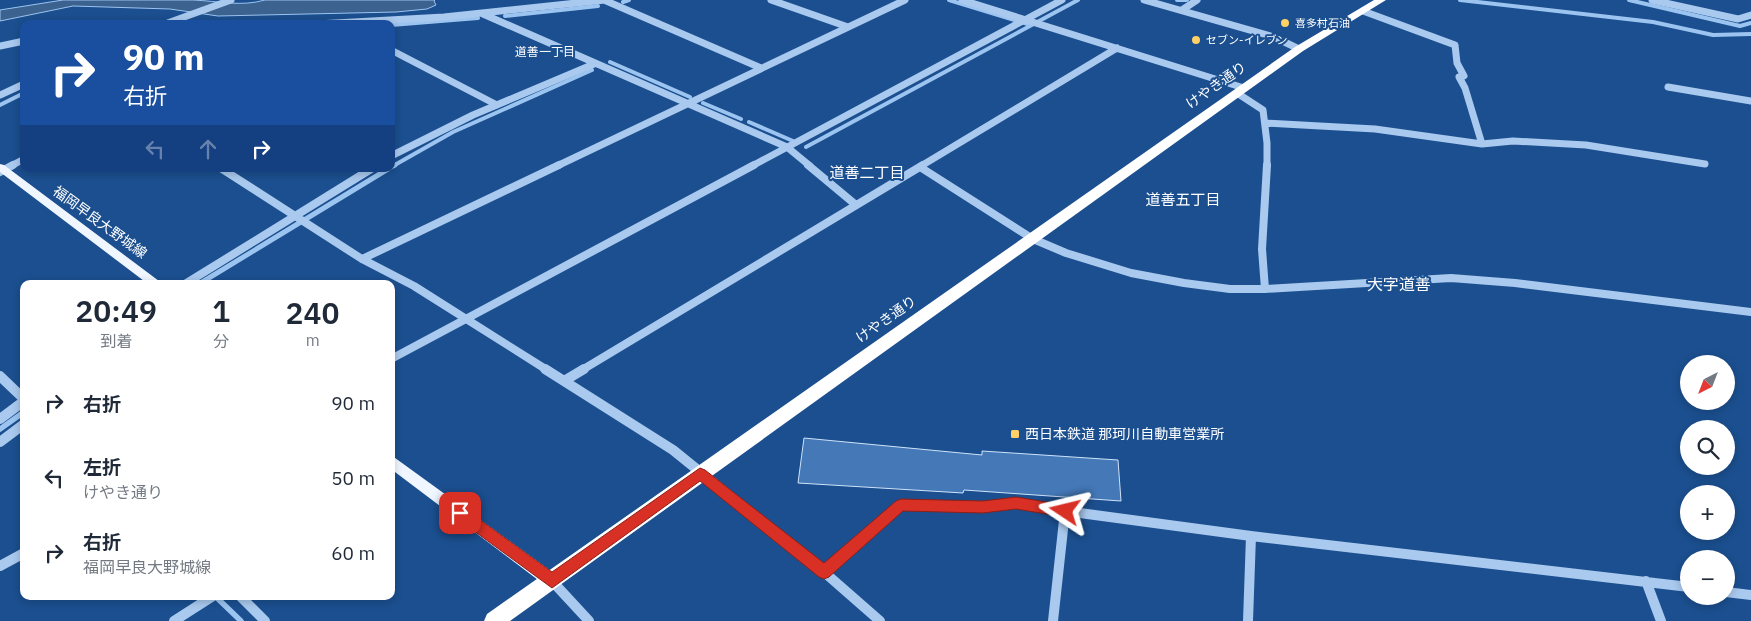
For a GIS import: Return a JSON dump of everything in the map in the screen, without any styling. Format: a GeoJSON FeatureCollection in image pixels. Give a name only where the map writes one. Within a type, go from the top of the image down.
{"type":"FeatureCollection","features":[{"type":"Feature","properties":{"kind":"highway","name":"けやき通り"},"geometry":{"type":"LineString","coordinates":[[494,621],[1299,49],[1363,5],[1381,0]]}},
{"type":"Feature","properties":{"kind":"main road","name":"福岡早良大野城線"},"geometry":{"type":"LineString","coordinates":[[1,170],[151,280]]}},
{"type":"Feature","properties":{"kind":"main road"},"geometry":{"type":"LineString","coordinates":[[395,464],[552,581]]}},
{"type":"Feature","properties":{"kind":"street"},"geometry":{"type":"LineString","coordinates":[[176,20],[231,0]]}},
{"type":"Feature","properties":{"kind":"street"},"geometry":{"type":"LineString","coordinates":[[385,20],[483,14],[605,0],[761,68]]}},
{"type":"Feature","properties":{"kind":"street"},"geometry":{"type":"LineString","coordinates":[[771,0],[848,27]]}},
{"type":"Feature","properties":{"kind":"street"},"geometry":{"type":"LineString","coordinates":[[362,259],[905,0]]}},
{"type":"Feature","properties":{"kind":"street"},"geometry":{"type":"LineString","coordinates":[[962,0],[1118,48],[1240,91],[1263,110],[1268,176],[1262,244],[1265,290]]}},
{"type":"Feature","properties":{"kind":"street"},"geometry":{"type":"LineString","coordinates":[[395,357],[1062,0]]}},
{"type":"Feature","properties":{"kind":"street"},"geometry":{"type":"LineString","coordinates":[[1144,0],[1274,37],[1299,49]]}},
{"type":"Feature","properties":{"kind":"street"},"geometry":{"type":"LineString","coordinates":[[1182,10],[1197,0]]}},
{"type":"Feature","properties":{"kind":"street"},"geometry":{"type":"LineString","coordinates":[[1652,0],[1664,1],[1738,19],[1751,15]]}},
{"type":"Feature","properties":{"kind":"street"},"geometry":{"type":"LineString","coordinates":[[1363,5],[1455,45],[1457,63],[1464,76],[1459,78],[1465,88],[1482,144]]}},
{"type":"Feature","properties":{"kind":"street"},"geometry":{"type":"LineString","coordinates":[[483,14],[594,64],[787,146],[856,205]]}},
{"type":"Feature","properties":{"kind":"street"},"geometry":{"type":"LineString","coordinates":[[0,46],[20,41]]}},
{"type":"Feature","properties":{"kind":"street"},"geometry":{"type":"LineString","coordinates":[[564,382],[1118,48]]}},
{"type":"Feature","properties":{"kind":"street"},"geometry":{"type":"LineString","coordinates":[[395,52],[497,105]]}},
{"type":"Feature","properties":{"kind":"street"},"geometry":{"type":"LineString","coordinates":[[395,152],[497,105],[594,64]]}},
{"type":"Feature","properties":{"kind":"street"},"geometry":{"type":"LineString","coordinates":[[0,95],[20,86]]}},
{"type":"Feature","properties":{"kind":"street"},"geometry":{"type":"LineString","coordinates":[[1668,87],[1751,100]]}},
{"type":"Feature","properties":{"kind":"street"},"geometry":{"type":"LineString","coordinates":[[1265,122],[1375,129],[1482,144],[1513,141],[1586,145],[1705,164]]}},
{"type":"Feature","properties":{"kind":"street"},"geometry":{"type":"LineString","coordinates":[[1,170],[20,161]]}},
{"type":"Feature","properties":{"kind":"street"},"geometry":{"type":"LineString","coordinates":[[920,167],[1033,239],[1066,253],[1131,273],[1230,290],[1265,290],[1451,278],[1515,283],[1751,312]]}},
{"type":"Feature","properties":{"kind":"street"},"geometry":{"type":"LineString","coordinates":[[227,172],[362,259],[414,286],[468,319],[564,382],[674,450],[700,474],[824,572],[880,621]]}},
{"type":"Feature","properties":{"kind":"street"},"geometry":{"type":"LineString","coordinates":[[192,280],[366,172]]}},
{"type":"Feature","properties":{"kind":"street"},"geometry":{"type":"LineString","coordinates":[[0,376],[20,396]]}},
{"type":"Feature","properties":{"kind":"street"},"geometry":{"type":"LineString","coordinates":[[0,418],[20,403]]}},
{"type":"Feature","properties":{"kind":"street"},"geometry":{"type":"LineString","coordinates":[[0,442],[20,427]]}},
{"type":"Feature","properties":{"kind":"street"},"geometry":{"type":"LineString","coordinates":[[824,572],[901,505],[983,507],[1016,503],[1251,536],[1680,586]]}},
{"type":"Feature","properties":{"kind":"street"},"geometry":{"type":"LineString","coordinates":[[1053,621],[1065,511]]}},
{"type":"Feature","properties":{"kind":"street"},"geometry":{"type":"LineString","coordinates":[[1248,621],[1251,536]]}},
{"type":"Feature","properties":{"kind":"street"},"geometry":{"type":"LineString","coordinates":[[0,566],[20,555]]}},
{"type":"Feature","properties":{"kind":"street"},"geometry":{"type":"LineString","coordinates":[[552,581],[589,621]]}},
{"type":"Feature","properties":{"kind":"street"},"geometry":{"type":"LineString","coordinates":[[1646,581],[1662,621]]}},
{"type":"Feature","properties":{"kind":"street"},"geometry":{"type":"LineString","coordinates":[[1735,593],[1751,595]]}},
{"type":"Feature","properties":{"kind":"street"},"geometry":{"type":"LineString","coordinates":[[174,621],[207,600]]}},
{"type":"Feature","properties":{"kind":"street"},"geometry":{"type":"LineString","coordinates":[[244,600],[265,621]]}},
{"type":"Feature","properties":{"kind":"water"},"geometry":{"type":"Polygon","coordinates":[[[63,0],[193,0],[247,3],[265,0],[435,0],[436,5],[427,9],[396,12],[218,16],[170,9],[73,6],[0,21],[0,10],[63,0]]]}},
{"type":"Feature","properties":{"kind":"building"},"geometry":{"type":"Polygon","coordinates":[[[804,438],[982,455],[982,451],[1118,460],[1121,501],[964,490],[963,493],[798,483],[804,438]]]}},
{"type":"Feature","properties":{"kind":"waterway"},"geometry":{"type":"LineString","coordinates":[[623,2],[629,0]]}},
{"type":"Feature","properties":{"kind":"waterway"},"geometry":{"type":"LineString","coordinates":[[949,0],[1031,25]]}},
{"type":"Feature","properties":{"kind":"waterway"},"geometry":{"type":"LineString","coordinates":[[806,147],[1078,0]]}},
{"type":"Feature","properties":{"kind":"waterway"},"geometry":{"type":"LineString","coordinates":[[1177,0],[1187,0]]}},
{"type":"Feature","properties":{"kind":"waterway"},"geometry":{"type":"LineString","coordinates":[[1460,0],[1653,22],[1713,35],[1751,34]]}},
{"type":"Feature","properties":{"kind":"waterway"},"geometry":{"type":"LineString","coordinates":[[1629,0],[1740,26],[1751,23]]}},
{"type":"Feature","properties":{"kind":"waterway"},"geometry":{"type":"LineString","coordinates":[[505,16],[598,6]]}},
{"type":"Feature","properties":{"kind":"waterway"},"geometry":{"type":"LineString","coordinates":[[395,25],[478,18]]}},
{"type":"Feature","properties":{"kind":"waterway"},"geometry":{"type":"LineString","coordinates":[[610,62],[690,97]]}},
{"type":"Feature","properties":{"kind":"waterway"},"geometry":{"type":"LineString","coordinates":[[395,165],[453,132],[592,70]]}},
{"type":"Feature","properties":{"kind":"waterway"},"geometry":{"type":"LineString","coordinates":[[0,105],[20,95]]}},
{"type":"Feature","properties":{"kind":"waterway"},"geometry":{"type":"LineString","coordinates":[[703,103],[741,119]]}},
{"type":"Feature","properties":{"kind":"waterway"},"geometry":{"type":"LineString","coordinates":[[749,122],[793,141]]}},
{"type":"Feature","properties":{"kind":"waterway"},"geometry":{"type":"LineString","coordinates":[[206,280],[383,172]]}},
{"type":"Feature","properties":{"kind":"waterway"},"geometry":{"type":"LineString","coordinates":[[0,429],[20,415]]}},
{"type":"Feature","properties":{"kind":"waterway"},"geometry":{"type":"LineString","coordinates":[[219,600],[241,621]]}},
{"type":"Feature","properties":{"kind":"place","name":"喜多村石油"},"geometry":{"type":"Point","coordinates":[1285,23]}},
{"type":"Feature","properties":{"kind":"place","name":"セブン-イレブン"},"geometry":{"type":"Point","coordinates":[1196,40]}},
{"type":"Feature","properties":{"kind":"place","name":"西日本鉄道 那珂川自動車営業所"},"geometry":{"type":"Point","coordinates":[1015,434]}},
{"type":"Feature","properties":{"kind":"district","name":"道善一丁目"},"geometry":{"type":"Point","coordinates":[545,52]}},
{"type":"Feature","properties":{"kind":"district","name":"道善二丁目"},"geometry":{"type":"Point","coordinates":[867,173]}},
{"type":"Feature","properties":{"kind":"district","name":"道善五丁目"},"geometry":{"type":"Point","coordinates":[1183,200]}},
{"type":"Feature","properties":{"kind":"district","name":"大字道善"},"geometry":{"type":"Point","coordinates":[1399,284]}},
{"type":"Feature","properties":{"kind":"route"},"geometry":{"type":"LineString","coordinates":[[460,513],[552,581],[700,474],[748,510],[824,572],[901,505],[983,507],[1016,503],[1065,511]]}}]}
